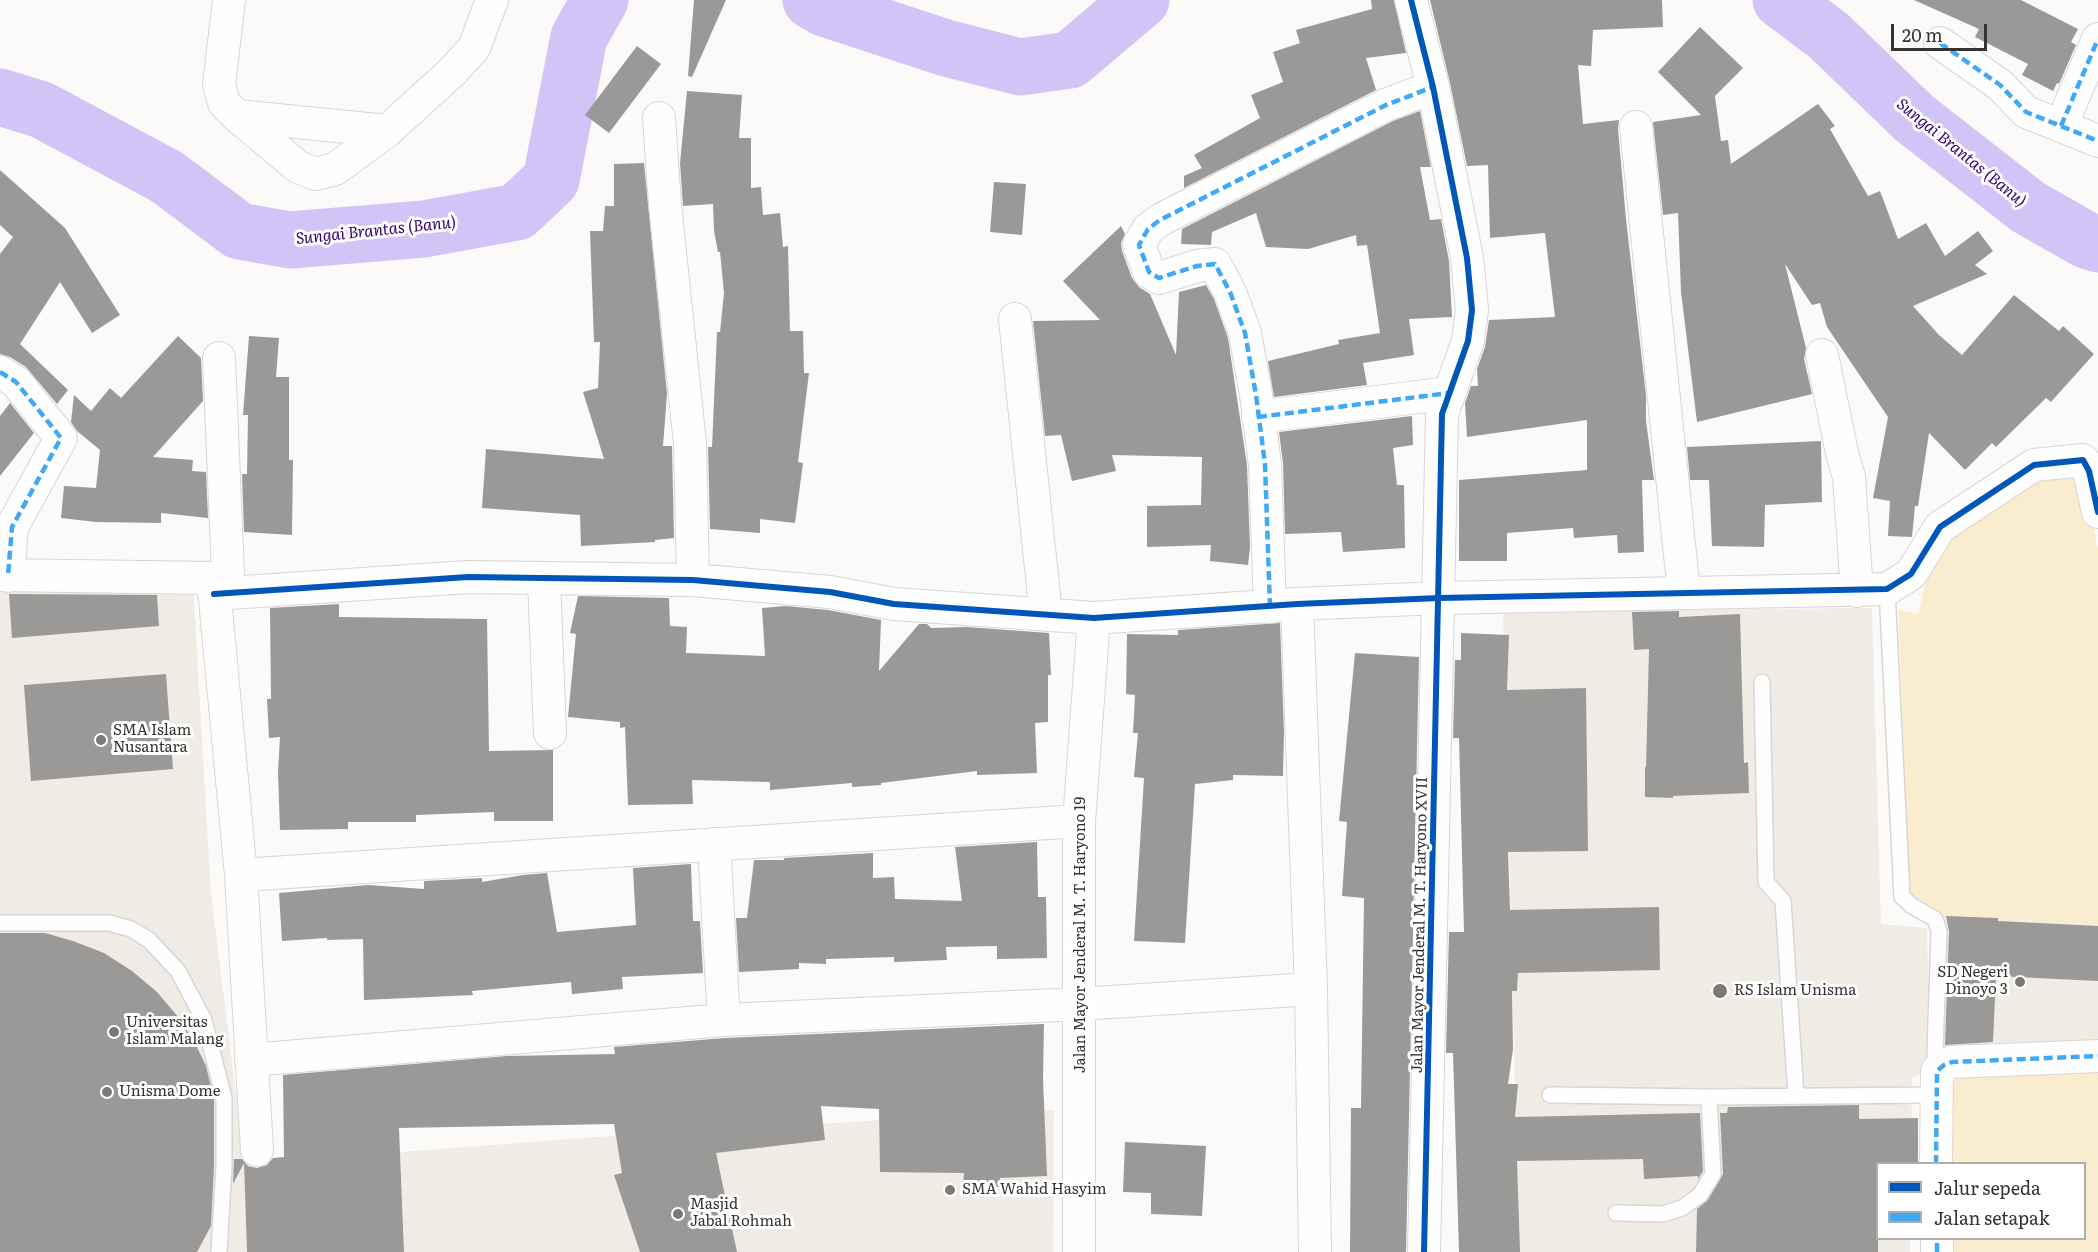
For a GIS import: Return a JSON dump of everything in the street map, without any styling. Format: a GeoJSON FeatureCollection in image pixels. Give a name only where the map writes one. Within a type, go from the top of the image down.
{"type":"FeatureCollection","features":[{"type":"Feature","properties":{"kind":"street"},"geometry":{"type":"LineString","coordinates":[[229,0],[219,85],[224,103],[298,167],[316,174],[335,169],[387,131],[452,72],[474,48],[492,0]]}},
{"type":"Feature","properties":{"kind":"street","name":"Jalan Mayor Jenderal M. T. Haryono XVII"},"geometry":{"type":"LineString","coordinates":[[1411,0],[1433,87],[1467,258],[1472,310],[1468,341],[1452,380],[1442,414],[1424,1252]]}},
{"type":"Feature","properties":{"kind":"street"},"geometry":{"type":"LineString","coordinates":[[2061,126],[2098,39]]}},
{"type":"Feature","properties":{"kind":"street"},"geometry":{"type":"LineString","coordinates":[[1940,43],[2000,86],[2026,112],[2098,141]]}},
{"type":"Feature","properties":{"kind":"street"},"geometry":{"type":"LineString","coordinates":[[1315,1252],[1311,989],[1283,606],[1245,333],[1230,292],[1215,264],[1197,266],[1159,278],[1149,272],[1139,245],[1148,229],[1160,220],[1386,105],[1433,87]]}},
{"type":"Feature","properties":{"kind":"street"},"geometry":{"type":"LineString","coordinates":[[237,116],[387,131]]}},
{"type":"Feature","properties":{"kind":"street"},"geometry":{"type":"LineString","coordinates":[[659,118],[665,204],[690,444],[693,580]]}},
{"type":"Feature","properties":{"kind":"street"},"geometry":{"type":"LineString","coordinates":[[1636,127],[1684,593]]}},
{"type":"Feature","properties":{"kind":"street"},"geometry":{"type":"LineString","coordinates":[[1015,319],[1047,615]]}},
{"type":"Feature","properties":{"kind":"street"},"geometry":{"type":"LineString","coordinates":[[1822,355],[1872,590]]}},
{"type":"Feature","properties":{"kind":"street"},"geometry":{"type":"LineString","coordinates":[[213,586],[228,575],[219,358]]}},
{"type":"Feature","properties":{"kind":"street"},"geometry":{"type":"LineString","coordinates":[[0,372],[16,382],[61,438],[12,527],[4,575],[213,586],[468,578],[693,580],[830,592],[894,603],[1094,618],[1439,598],[1872,590],[1911,574],[1940,527],[2034,465],[2083,460],[2089,471],[2098,512]]}},
{"type":"Feature","properties":{"kind":"street"},"geometry":{"type":"LineString","coordinates":[[1258,417],[1449,393]]}},
{"type":"Feature","properties":{"kind":"street"},"geometry":{"type":"LineString","coordinates":[[544,579],[549,733]]}},
{"type":"Feature","properties":{"kind":"street"},"geometry":{"type":"LineString","coordinates":[[213,586],[241,875],[257,1150]]}},
{"type":"Feature","properties":{"kind":"street","name":"Jalan Mayor Jenderal M. T. Haryono 19"},"geometry":{"type":"LineString","coordinates":[[1079,1252],[1079,821],[1094,618]]}},
{"type":"Feature","properties":{"kind":"street"},"geometry":{"type":"LineString","coordinates":[[241,875],[1079,821]]}},
{"type":"Feature","properties":{"kind":"street"},"geometry":{"type":"LineString","coordinates":[[714,844],[724,1020]]}},
{"type":"Feature","properties":{"kind":"street"},"geometry":{"type":"LineString","coordinates":[[252,1060],[724,1020],[1080,1004],[1311,989]]}},
{"type":"Feature","properties":{"kind":"street"},"geometry":{"type":"LineString","coordinates":[[1936,1162],[1936,1083],[1944,1065],[1952,1062],[2098,1056]]}},
{"type":"Feature","properties":{"kind":"lane"},"geometry":{"type":"LineString","coordinates":[[1550,1095],[1709,1097],[1796,1095],[1936,1083],[1939,931],[1935,919],[1912,906],[1902,897],[1872,590]]}},
{"type":"Feature","properties":{"kind":"lane"},"geometry":{"type":"LineString","coordinates":[[1762,682],[1766,882],[1783,901],[1796,1095]]}},
{"type":"Feature","properties":{"kind":"lane"},"geometry":{"type":"LineString","coordinates":[[0,923],[109,922],[131,929],[149,940],[178,971],[204,1020],[224,1098],[224,1166],[219,1252]]}},
{"type":"Feature","properties":{"kind":"lane"},"geometry":{"type":"LineString","coordinates":[[1616,1213],[1663,1214],[1682,1208],[1700,1194],[1713,1174],[1709,1097]]}},
{"type":"Feature","properties":{"kind":"shaded area"},"geometry":{"type":"Polygon","coordinates":[[[2081,470],[2098,548],[2098,925],[1942,915],[1910,895],[1898,610],[1918,614],[1926,580],[1920,577],[1941,535],[2034,472],[2081,470]]]}},
{"type":"Feature","properties":{"kind":"shaded area"},"geometry":{"type":"Polygon","coordinates":[[[0,583],[193,585],[211,894],[244,1159],[247,1252],[0,1252],[0,583]]]}},
{"type":"Feature","properties":{"kind":"shaded area","name":"RS Islam Unisma"},"geometry":{"type":"Polygon","coordinates":[[[1872,608],[1881,924],[1927,928],[1930,1055],[1925,1071],[1912,1079],[1911,1162],[1876,1162],[1876,1240],[1910,1240],[1910,1252],[1519,1252],[1503,611],[1872,608]]]}},
{"type":"Feature","properties":{"kind":"shaded area","name":"SD Negeri Dinoyo 3"},"geometry":{"type":"Polygon","coordinates":[[[1942,915],[2098,925],[2098,1039],[1940,1050],[1942,915]]]}},
{"type":"Feature","properties":{"kind":"shaded area"},"geometry":{"type":"Polygon","coordinates":[[[2098,1062],[2098,1252],[1945,1252],[1945,1240],[2086,1240],[2086,1162],[1945,1162],[1953,1067],[2098,1062]]]}},
{"type":"Feature","properties":{"kind":"shaded area"},"geometry":{"type":"Polygon","coordinates":[[[1054,1110],[1053,1252],[404,1252],[400,1152],[596,1137],[1054,1110]]]}},
{"type":"Feature","properties":{"kind":"building"},"geometry":{"type":"Polygon","coordinates":[[[694,0],[726,0],[692,77],[688,76],[694,0]]]}},
{"type":"Feature","properties":{"kind":"building"},"geometry":{"type":"Polygon","coordinates":[[[1371,0],[1394,0],[1406,53],[1366,58],[1376,90],[1184,188],[1184,176],[1202,168],[1194,155],[1260,118],[1251,95],[1283,82],[1273,52],[1300,43],[1296,30],[1372,9],[1371,0]]]}},
{"type":"Feature","properties":{"kind":"building"},"geometry":{"type":"Polygon","coordinates":[[[1430,0],[1662,0],[1663,27],[1593,30],[1591,66],[1578,65],[1583,124],[1619,120],[1626,219],[1654,480],[1642,480],[1644,552],[1618,553],[1617,535],[1574,538],[1573,528],[1507,533],[1507,561],[1459,561],[1459,480],[1587,470],[1587,420],[1467,437],[1465,403],[1471,386],[1478,386],[1477,369],[1485,347],[1489,320],[1555,317],[1545,233],[1490,238],[1488,165],[1467,166],[1430,0]]]}},
{"type":"Feature","properties":{"kind":"building"},"geometry":{"type":"Polygon","coordinates":[[[1914,0],[2021,0],[2078,29],[2071,42],[2076,45],[2059,84],[2057,83],[2053,91],[2022,75],[2028,64],[1975,37],[1979,29],[1914,0]]]}},
{"type":"Feature","properties":{"kind":"building"},"geometry":{"type":"Polygon","coordinates":[[[1700,27],[1743,68],[1715,96],[1721,141],[1728,140],[1731,164],[1818,104],[1835,126],[1830,129],[1868,196],[1880,191],[1898,239],[1926,223],[1945,256],[1978,231],[1993,251],[1975,265],[1987,274],[1913,306],[1939,335],[1962,355],[2014,295],[2059,331],[2063,326],[2094,354],[2051,402],[2046,398],[1996,447],[1992,443],[1965,470],[1929,433],[1918,506],[1915,506],[1912,537],[1888,536],[1890,501],[1873,498],[1888,417],[1827,327],[1820,303],[1812,305],[1785,264],[1806,348],[1804,359],[1812,394],[1697,422],[1681,292],[1678,213],[1663,215],[1653,122],[1701,115],[1658,72],[1700,27]]]}},
{"type":"Feature","properties":{"kind":"building"},"geometry":{"type":"Polygon","coordinates":[[[637,46],[661,64],[609,133],[585,115],[637,46]]]}},
{"type":"Feature","properties":{"kind":"building"},"geometry":{"type":"Polygon","coordinates":[[[687,91],[742,95],[739,138],[751,138],[751,188],[761,187],[763,215],[780,213],[783,247],[788,246],[790,331],[803,331],[804,373],[809,373],[798,462],[803,463],[795,523],[760,519],[760,533],[710,529],[708,447],[712,447],[717,332],[720,332],[724,293],[720,252],[718,252],[714,231],[713,204],[683,206],[680,163],[687,91]]]}},
{"type":"Feature","properties":{"kind":"building"},"geometry":{"type":"Polygon","coordinates":[[[1420,111],[1431,167],[1420,167],[1430,220],[1441,219],[1449,261],[1452,317],[1409,319],[1414,355],[1363,363],[1367,385],[1274,397],[1268,361],[1339,344],[1338,340],[1380,333],[1367,245],[1357,246],[1356,235],[1308,249],[1266,247],[1256,213],[1212,232],[1211,245],[1181,244],[1182,229],[1393,121],[1420,111]]]}},
{"type":"Feature","properties":{"kind":"building"},"geometry":{"type":"Polygon","coordinates":[[[644,163],[667,394],[663,446],[672,446],[674,538],[655,540],[655,542],[581,546],[580,515],[482,508],[486,449],[604,459],[583,392],[598,388],[600,342],[594,342],[590,231],[603,231],[605,206],[614,206],[614,164],[644,163]]]}},
{"type":"Feature","properties":{"kind":"building"},"geometry":{"type":"Polygon","coordinates":[[[0,170],[65,228],[120,315],[92,333],[60,282],[20,344],[68,390],[57,404],[26,367],[0,354],[0,254],[13,237],[0,225],[0,170]]]}},
{"type":"Feature","properties":{"kind":"building"},"geometry":{"type":"Polygon","coordinates":[[[994,182],[1026,184],[1022,235],[990,232],[994,182]]]}},
{"type":"Feature","properties":{"kind":"building"},"geometry":{"type":"Polygon","coordinates":[[[1121,226],[1125,234],[1121,243],[1122,251],[1132,278],[1139,287],[1150,294],[1176,355],[1179,292],[1206,285],[1214,299],[1228,338],[1247,465],[1250,548],[1248,565],[1210,561],[1211,545],[1147,547],[1147,506],[1201,505],[1202,457],[1112,455],[1116,471],[1072,481],[1061,435],[1045,436],[1033,321],[1100,320],[1063,281],[1121,226]]]}},
{"type":"Feature","properties":{"kind":"building"},"geometry":{"type":"Polygon","coordinates":[[[178,336],[201,358],[203,401],[153,457],[193,460],[192,471],[206,472],[208,518],[161,513],[161,523],[96,522],[61,518],[64,486],[96,488],[100,450],[77,431],[71,422],[74,395],[91,411],[110,388],[121,398],[178,336]]]}},
{"type":"Feature","properties":{"kind":"building"},"geometry":{"type":"Polygon","coordinates":[[[249,336],[279,338],[276,377],[289,377],[289,460],[293,460],[292,535],[244,532],[242,474],[247,474],[248,415],[243,415],[249,336]]]}},
{"type":"Feature","properties":{"kind":"building"},"geometry":{"type":"Polygon","coordinates":[[[10,403],[34,433],[0,476],[0,416],[10,403]]]}},
{"type":"Feature","properties":{"kind":"building"},"geometry":{"type":"Polygon","coordinates":[[[1412,416],[1413,445],[1393,448],[1397,485],[1404,485],[1405,548],[1343,552],[1341,532],[1285,534],[1283,463],[1279,432],[1412,416]]]}},
{"type":"Feature","properties":{"kind":"building"},"geometry":{"type":"Polygon","coordinates":[[[1821,441],[1822,502],[1765,505],[1764,547],[1712,546],[1709,480],[1690,480],[1687,447],[1821,441]]]}},
{"type":"Feature","properties":{"kind":"building"},"geometry":{"type":"Polygon","coordinates":[[[9,594],[157,595],[159,626],[12,638],[9,594]]]}},
{"type":"Feature","properties":{"kind":"building"},"geometry":{"type":"Polygon","coordinates":[[[578,596],[669,598],[670,626],[687,627],[686,653],[765,656],[762,608],[785,606],[828,610],[881,620],[879,671],[919,624],[927,624],[931,628],[967,627],[1049,633],[1051,675],[1048,675],[1048,722],[1035,723],[1037,773],[977,775],[977,771],[881,783],[881,785],[852,787],[852,783],[770,790],[770,782],[692,780],[693,804],[628,805],[625,727],[620,728],[620,722],[568,717],[576,634],[570,633],[578,596]]]}},
{"type":"Feature","properties":{"kind":"building"},"geometry":{"type":"Polygon","coordinates":[[[339,604],[339,617],[487,619],[489,751],[553,750],[553,821],[494,821],[494,812],[416,815],[416,822],[348,822],[348,829],[280,830],[278,772],[280,737],[269,738],[267,699],[271,699],[270,608],[339,604]]]}},
{"type":"Feature","properties":{"kind":"building"},"geometry":{"type":"Polygon","coordinates":[[[1679,611],[1679,617],[1740,614],[1744,763],[1748,762],[1749,793],[1673,796],[1673,798],[1645,797],[1649,649],[1634,650],[1632,612],[1679,611]]]}},
{"type":"Feature","properties":{"kind":"building"},"geometry":{"type":"Polygon","coordinates":[[[1280,623],[1284,732],[1283,776],[1233,775],[1233,780],[1195,784],[1185,943],[1134,941],[1144,778],[1134,777],[1138,733],[1133,733],[1135,695],[1126,694],[1127,634],[1178,635],[1178,630],[1280,623]]]}},
{"type":"Feature","properties":{"kind":"building"},"geometry":{"type":"Polygon","coordinates":[[[1461,633],[1509,635],[1507,690],[1586,688],[1588,851],[1508,852],[1510,910],[1659,907],[1660,970],[1518,973],[1517,991],[1512,991],[1513,1049],[1508,1084],[1518,1084],[1515,1117],[1700,1113],[1703,1171],[1698,1179],[1698,1176],[1644,1179],[1643,1159],[1517,1161],[1520,1252],[1459,1252],[1453,1053],[1446,1053],[1449,932],[1464,932],[1459,738],[1453,738],[1455,660],[1461,660],[1461,633]]]}},
{"type":"Feature","properties":{"kind":"building"},"geometry":{"type":"Polygon","coordinates":[[[1355,653],[1419,657],[1406,1252],[1350,1252],[1351,1108],[1361,1108],[1364,898],[1342,896],[1347,822],[1339,821],[1355,653]]]}},
{"type":"Feature","properties":{"kind":"building"},"geometry":{"type":"Polygon","coordinates":[[[166,674],[173,769],[31,781],[24,685],[166,674]]]}},
{"type":"Feature","properties":{"kind":"building"},"geometry":{"type":"Polygon","coordinates":[[[1037,842],[1038,897],[1046,897],[1047,958],[997,959],[997,946],[946,947],[947,960],[894,962],[894,957],[826,959],[826,964],[799,963],[799,969],[739,972],[736,918],[747,918],[754,860],[873,853],[873,878],[894,877],[895,899],[962,901],[955,847],[1037,842]]]}},
{"type":"Feature","properties":{"kind":"building"},"geometry":{"type":"Polygon","coordinates":[[[691,864],[693,921],[700,921],[703,973],[622,977],[623,989],[572,994],[571,982],[472,991],[473,995],[364,1000],[363,939],[327,940],[327,938],[282,941],[279,893],[368,885],[424,889],[424,881],[482,878],[482,882],[547,873],[557,932],[636,925],[633,868],[691,864]]]}},
{"type":"Feature","properties":{"kind":"building"},"geometry":{"type":"Polygon","coordinates":[[[1946,916],[2098,926],[2098,981],[1996,976],[1993,1042],[1945,1045],[1949,931],[1946,916]]]}},
{"type":"Feature","properties":{"kind":"building","name":"Universitas Islam Malang"},"geometry":{"type":"Polygon","coordinates":[[[0,933],[45,933],[104,953],[132,971],[157,992],[179,1018],[196,1045],[206,1066],[214,1099],[211,1226],[197,1252],[0,1252],[0,933]]]}},
{"type":"Feature","properties":{"kind":"building"},"geometry":{"type":"Polygon","coordinates":[[[1044,1024],[1043,1079],[1047,1176],[1000,1178],[999,1187],[963,1186],[964,1173],[880,1172],[879,1109],[821,1106],[825,1140],[716,1153],[737,1252],[640,1252],[614,1175],[622,1173],[614,1124],[399,1128],[404,1252],[247,1252],[244,1163],[233,1184],[234,1159],[242,1159],[248,1166],[257,1168],[267,1165],[273,1158],[284,1157],[283,1075],[507,1056],[615,1054],[614,1047],[725,1038],[1044,1024]]]}},
{"type":"Feature","properties":{"kind":"building"},"geometry":{"type":"Polygon","coordinates":[[[1859,1105],[1859,1119],[1918,1118],[1918,1162],[1876,1162],[1878,1252],[1696,1252],[1697,1209],[1708,1200],[1723,1174],[1720,1113],[1727,1113],[1728,1107],[1859,1105]]]}},
{"type":"Feature","properties":{"kind":"building"},"geometry":{"type":"Polygon","coordinates":[[[1125,1142],[1206,1146],[1202,1216],[1151,1214],[1151,1193],[1123,1192],[1125,1142]]]}},
{"type":"Feature","properties":{"kind":"waterway","name":"Sungai Brantas (Banu)"},"geometry":{"type":"LineString","coordinates":[[0,97],[42,110],[167,177],[239,231],[290,240],[424,229],[517,212],[551,180],[579,37],[600,0]]}},
{"type":"Feature","properties":{"kind":"waterway","name":"Sungai Brantas (Banu)"},"geometry":{"type":"LineString","coordinates":[[811,0],[824,8],[946,48],[1020,67],[1070,60],[1141,0]]}},
{"type":"Feature","properties":{"kind":"waterway","name":"Sungai Brantas (Banu)"},"geometry":{"type":"LineString","coordinates":[[1781,0],[1829,36],[1914,118],[2028,207],[2086,240],[2098,244]]}},
{"type":"Feature","properties":{"kind":"marked path"},"geometry":{"type":"LineString","coordinates":[[2061,126],[2098,39]]}},
{"type":"Feature","properties":{"kind":"marked path"},"geometry":{"type":"LineString","coordinates":[[1940,43],[2000,85],[2026,112],[2098,141]]}},
{"type":"Feature","properties":{"kind":"marked path"},"geometry":{"type":"LineString","coordinates":[[1270,607],[1265,464],[1245,333],[1230,292],[1215,264],[1197,266],[1159,278],[1149,272],[1139,245],[1148,229],[1160,220],[1386,105],[1433,87]]}},
{"type":"Feature","properties":{"kind":"marked path"},"geometry":{"type":"LineString","coordinates":[[0,372],[16,382],[61,438],[12,527],[8,576]]}},
{"type":"Feature","properties":{"kind":"marked path"},"geometry":{"type":"LineString","coordinates":[[1258,417],[1449,393]]}},
{"type":"Feature","properties":{"kind":"marked path"},"geometry":{"type":"LineString","coordinates":[[1936,1162],[1937,1071],[1944,1065],[1952,1062],[2098,1056]]}},
{"type":"Feature","properties":{"kind":"marked path"},"geometry":{"type":"LineString","coordinates":[[1937,1240],[1937,1252]]}},
{"type":"Feature","properties":{"kind":"cycle path"},"geometry":{"type":"LineString","coordinates":[[1411,0],[1433,87],[1467,258],[1472,310],[1468,341],[1442,414],[1424,1252]]}},
{"type":"Feature","properties":{"kind":"cycle path"},"geometry":{"type":"LineString","coordinates":[[214,594],[468,577],[693,580],[830,592],[894,604],[1094,618],[1297,604],[1439,598],[1887,589],[1911,574],[1940,527],[2034,465],[2083,460],[2089,471],[2098,512]]}},
{"type":"Feature","properties":{"kind":"place","name":"SMA Islam Nusantara"},"geometry":{"type":"Point","coordinates":[101,740]}},
{"type":"Feature","properties":{"kind":"place","name":"SD Negeri Dinoyo 3"},"geometry":{"type":"Point","coordinates":[2020,982]}},
{"type":"Feature","properties":{"kind":"place","name":"RS Islam Unisma"},"geometry":{"type":"Point","coordinates":[1720,991]}},
{"type":"Feature","properties":{"kind":"place","name":"Universitas Islam Malang"},"geometry":{"type":"Point","coordinates":[114,1032]}},
{"type":"Feature","properties":{"kind":"place","name":"Unisma Dome"},"geometry":{"type":"Point","coordinates":[107,1092]}},
{"type":"Feature","properties":{"kind":"place","name":"SMA Wahid Hasyim"},"geometry":{"type":"Point","coordinates":[950,1190]}},
{"type":"Feature","properties":{"kind":"place","name":"Masjid Jabal Rohmah"},"geometry":{"type":"Point","coordinates":[678,1214]}}]}
